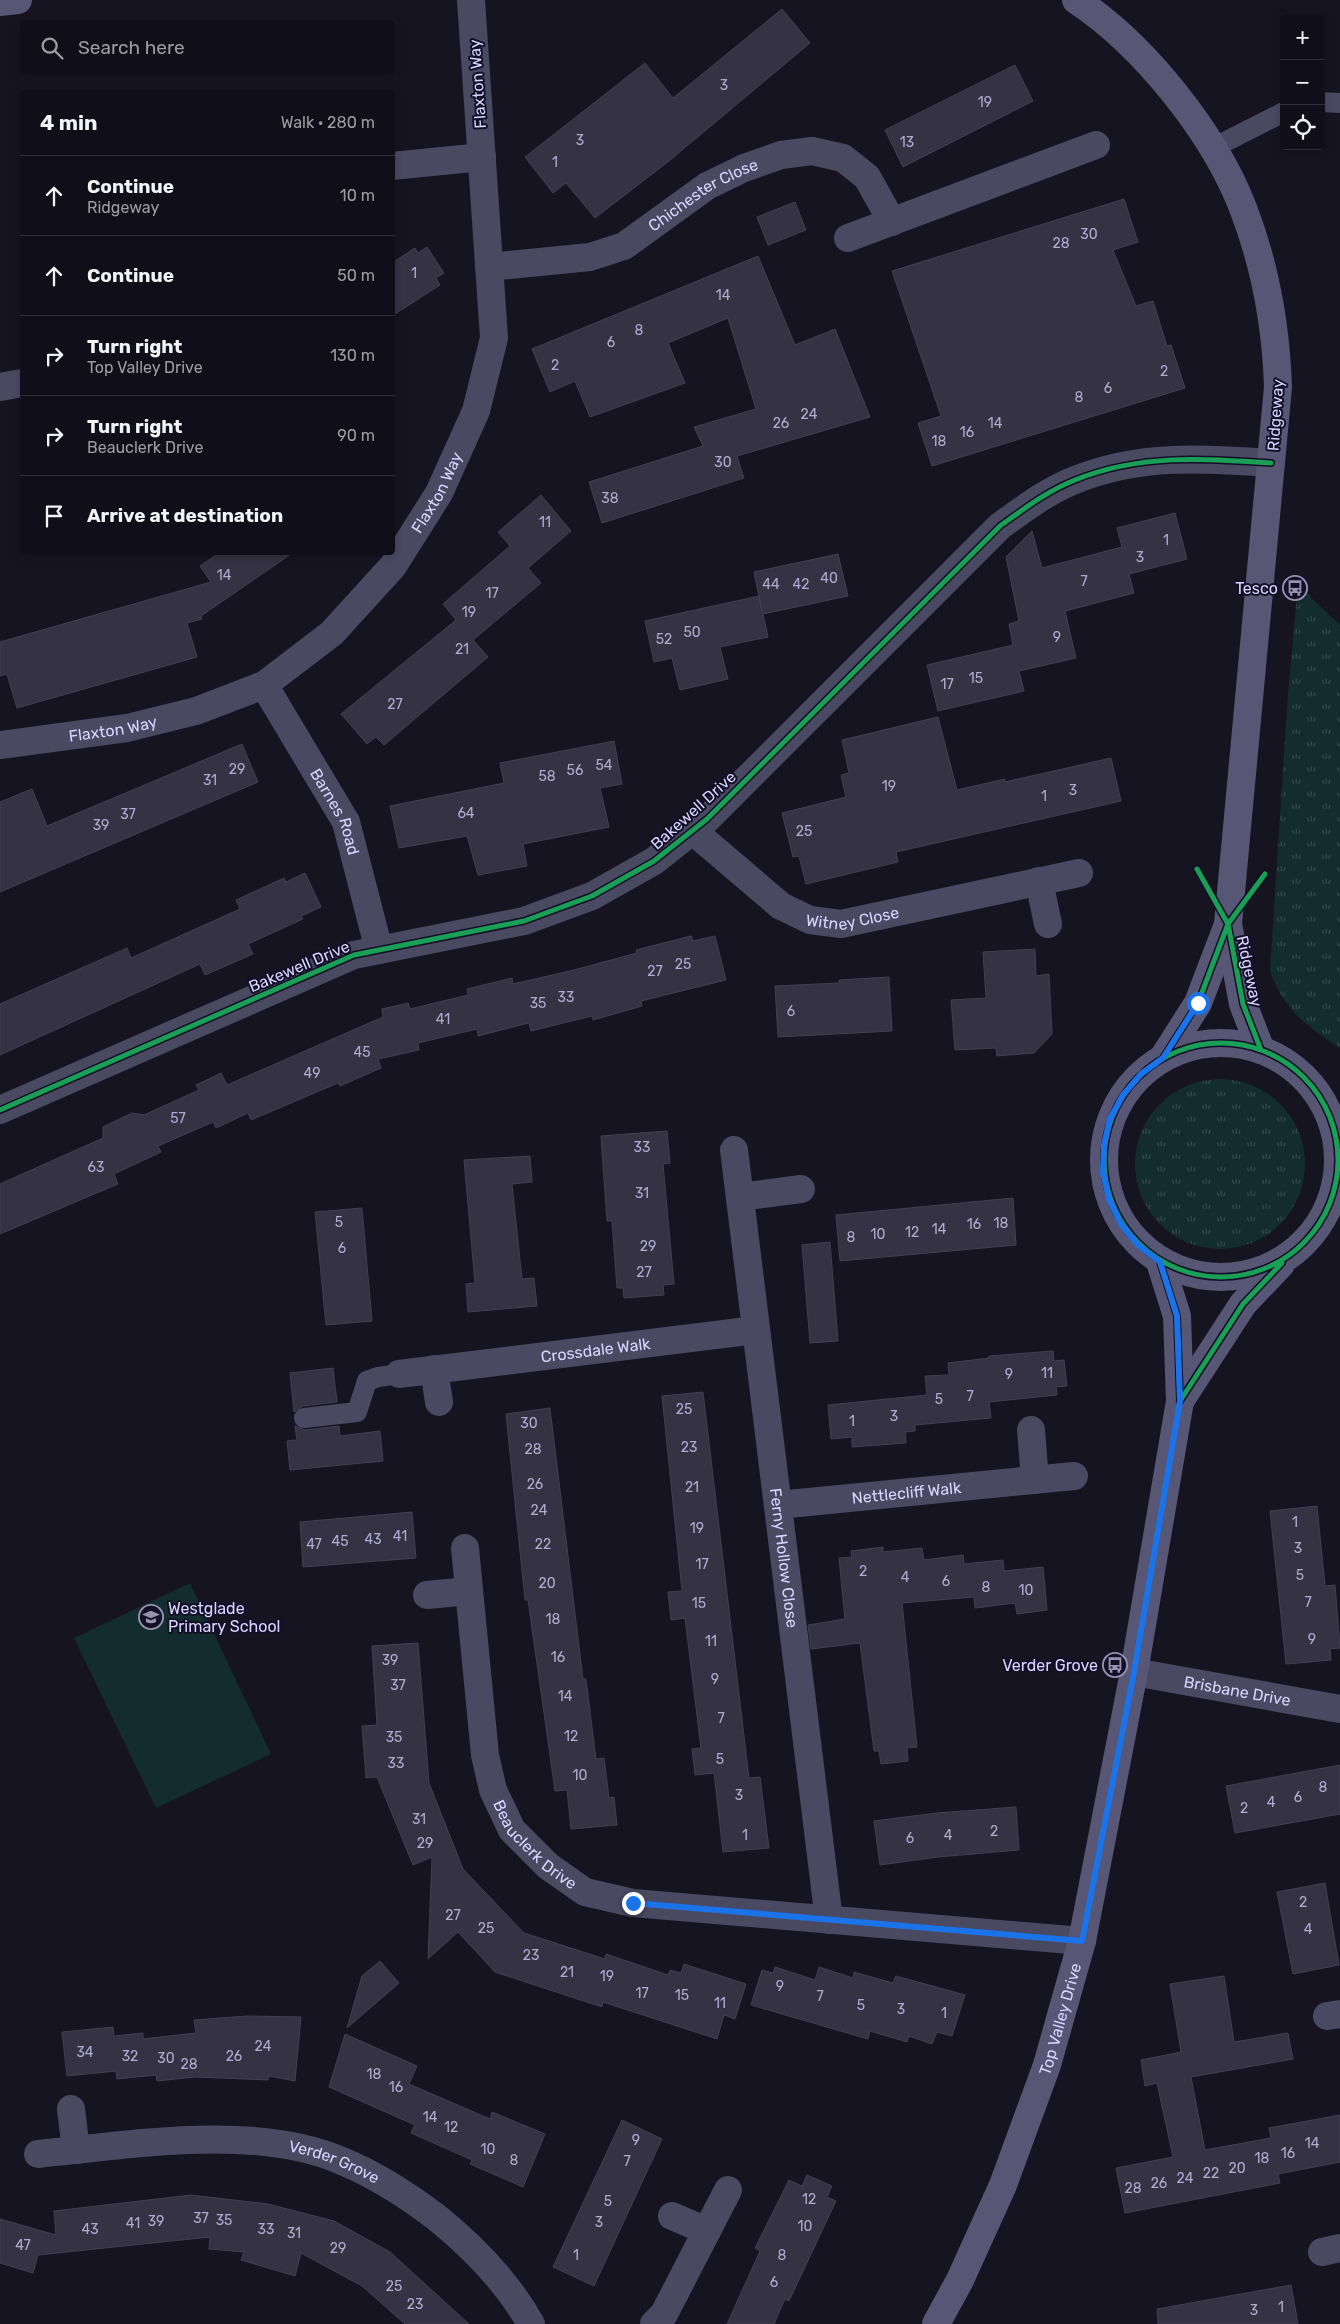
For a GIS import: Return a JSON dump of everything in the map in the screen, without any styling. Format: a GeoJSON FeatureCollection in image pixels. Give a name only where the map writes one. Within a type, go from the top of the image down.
{"type":"FeatureCollection","features":[{"type":"Feature","properties":{"kind":"street"},"geometry":{"type":"LineString","coordinates":[[0,2],[18,0]]}},
{"type":"Feature","properties":{"kind":"street","name":"Flaxton Way"},"geometry":{"type":"LineString","coordinates":[[0,745],[127,728],[196,711],[264,685],[332,633],[393,566],[439,493],[476,410],[494,338],[471,0]]}},
{"type":"Feature","properties":{"kind":"street","name":"Ridgeway"},"geometry":{"type":"LineString","coordinates":[[1076,0],[1097,14],[1157,71],[1213,148],[1243,208],[1262,267],[1277,345],[1278,387],[1228,924],[1198,1003],[1163,1058]]}},
{"type":"Feature","properties":{"kind":"street"},"geometry":{"type":"LineString","coordinates":[[848,238],[1096,144]]}},
{"type":"Feature","properties":{"kind":"street","name":"Chichester Close"},"geometry":{"type":"LineString","coordinates":[[489,268],[590,257],[624,246],[707,186],[744,168],[781,156],[812,151],[842,158],[867,177],[892,222]]}},
{"type":"Feature","properties":{"kind":"street"},"geometry":{"type":"LineString","coordinates":[[395,166],[482,157]]}},
{"type":"Feature","properties":{"kind":"street"},"geometry":{"type":"LineString","coordinates":[[0,387],[20,383]]}},
{"type":"Feature","properties":{"kind":"street","name":"Bakewell Drive"},"geometry":{"type":"LineString","coordinates":[[0,1110],[354,955],[524,921],[584,899],[654,861],[693,831],[1000,526],[1042,496],[1075,480],[1121,466],[1163,459],[1207,458],[1271,463]]}},
{"type":"Feature","properties":{"kind":"street","name":"Barnes Road"},"geometry":{"type":"LineString","coordinates":[[264,685],[346,822],[379,950]]}},
{"type":"Feature","properties":{"kind":"street","name":"Witney Close"},"geometry":{"type":"LineString","coordinates":[[693,831],[781,906],[810,920],[841,924],[1079,873]]}},
{"type":"Feature","properties":{"kind":"street"},"geometry":{"type":"LineString","coordinates":[[1039,882],[1048,924]]}},
{"type":"Feature","properties":{"kind":"street","name":"Ridgeway"},"geometry":{"type":"LineString","coordinates":[[1228,924],[1243,1004],[1261,1050]]}},
{"type":"Feature","properties":{"kind":"street"},"geometry":{"type":"LineString","coordinates":[[1228,1043],[1261,1050],[1287,1063],[1310,1083],[1326,1108],[1336,1136],[1338,1166],[1330,1214],[1306,1241],[1288,1256],[1258,1272],[1225,1278],[1192,1274],[1160,1262],[1138,1245],[1121,1224],[1109,1199],[1103,1172],[1104,1145],[1110,1119],[1123,1095],[1141,1074],[1163,1058],[1194,1045],[1228,1043]]}},
{"type":"Feature","properties":{"kind":"street"},"geometry":{"type":"LineString","coordinates":[[1310,1083],[1340,1090]]}},
{"type":"Feature","properties":{"kind":"street","name":"Ferny Hollow Close"},"geometry":{"type":"LineString","coordinates":[[734,1150],[829,1920]]}},
{"type":"Feature","properties":{"kind":"street"},"geometry":{"type":"LineString","coordinates":[[740,1197],[801,1189]]}},
{"type":"Feature","properties":{"kind":"street","name":"Top Valley Drive"},"geometry":{"type":"LineString","coordinates":[[1180,1401],[1243,1304],[1288,1256]]}},
{"type":"Feature","properties":{"kind":"street","name":"Top Valley Drive"},"geometry":{"type":"LineString","coordinates":[[936,2324],[960,2280],[1003,2185],[1047,2065],[1082,1941],[1134,1672],[1180,1401],[1177,1316],[1160,1262]]}},
{"type":"Feature","properties":{"kind":"street","name":"Crossdale Walk"},"geometry":{"type":"LineString","coordinates":[[399,1374],[756,1330]]}},
{"type":"Feature","properties":{"kind":"street"},"geometry":{"type":"LineString","coordinates":[[434,1369],[438,1402]]}},
{"type":"Feature","properties":{"kind":"street"},"geometry":{"type":"LineString","coordinates":[[1031,1430],[1035,1480]]}},
{"type":"Feature","properties":{"kind":"street","name":"Nettlecliff Walk"},"geometry":{"type":"LineString","coordinates":[[778,1505],[1074,1476]]}},
{"type":"Feature","properties":{"kind":"street","name":"Beauclerk Drive"},"geometry":{"type":"LineString","coordinates":[[465,1548],[485,1755],[493,1790],[512,1830],[548,1866],[585,1892],[633,1903],[1082,1941]]}},
{"type":"Feature","properties":{"kind":"street"},"geometry":{"type":"LineString","coordinates":[[428,1595],[469,1591]]}},
{"type":"Feature","properties":{"kind":"street","name":"Brisbane Drive"},"geometry":{"type":"LineString","coordinates":[[1134,1672],[1340,1709]]}},
{"type":"Feature","properties":{"kind":"street"},"geometry":{"type":"LineString","coordinates":[[71,2110],[76,2150]]}},
{"type":"Feature","properties":{"kind":"street","name":"Verder Grove"},"geometry":{"type":"LineString","coordinates":[[38,2154],[186,2140],[237,2141],[286,2145],[341,2160],[405,2193],[456,2233],[492,2270],[523,2310],[531,2324]]}},
{"type":"Feature","properties":{"kind":"street"},"geometry":{"type":"LineString","coordinates":[[654,2324],[664,2314],[728,2190]]}},
{"type":"Feature","properties":{"kind":"street"},"geometry":{"type":"LineString","coordinates":[[672,2216],[707,2231]]}},
{"type":"Feature","properties":{"kind":"lane"},"geometry":{"type":"LineString","coordinates":[[1325,102],[1340,104]]}},
{"type":"Feature","properties":{"kind":"lane"},"geometry":{"type":"LineString","coordinates":[[1213,148],[1280,114]]}},
{"type":"Feature","properties":{"kind":"lane"},"geometry":{"type":"LineString","coordinates":[[304,1418],[357,1412],[367,1381],[399,1374]]}},
{"type":"Feature","properties":{"kind":"green space"},"geometry":{"type":"Polygon","coordinates":[[[1298,585],[1340,625],[1340,1048],[1297,1015],[1281,995],[1270,970],[1288,693],[1298,585]]]}},
{"type":"Feature","properties":{"kind":"green space"},"geometry":{"type":"Polygon","coordinates":[[[1220,1079],[1245,1083],[1260,1089],[1280,1104],[1295,1124],[1301,1139],[1305,1164],[1301,1189],[1295,1204],[1280,1224],[1260,1239],[1245,1245],[1220,1249],[1195,1245],[1180,1239],[1160,1224],[1145,1204],[1139,1189],[1135,1164],[1139,1139],[1145,1124],[1160,1104],[1180,1089],[1195,1083],[1220,1079]]]}},
{"type":"Feature","properties":{"kind":"green space"},"geometry":{"type":"Polygon","coordinates":[[[190,1583],[271,1754],[156,1808],[74,1638],[190,1583]]]}},
{"type":"Feature","properties":{"kind":"building"},"geometry":{"type":"Polygon","coordinates":[[[782,9],[810,43],[669,161],[595,218],[566,183],[553,193],[525,157],[645,63],[673,98],[782,9]]]}},
{"type":"Feature","properties":{"kind":"building"},"geometry":{"type":"Polygon","coordinates":[[[1015,65],[1033,101],[903,167],[885,130],[1015,65]]]}},
{"type":"Feature","properties":{"kind":"building"},"geometry":{"type":"Polygon","coordinates":[[[1124,199],[1138,242],[1113,250],[1136,306],[1153,301],[1167,346],[1171,345],[1185,388],[932,466],[918,423],[941,416],[892,271],[1124,199]]]}},
{"type":"Feature","properties":{"kind":"building"},"geometry":{"type":"Polygon","coordinates":[[[795,202],[806,230],[768,245],[757,217],[795,202]]]}},
{"type":"Feature","properties":{"kind":"building"},"geometry":{"type":"Polygon","coordinates":[[[427,247],[444,273],[436,278],[440,285],[395,314],[395,261],[415,248],[418,253],[427,247]]]}},
{"type":"Feature","properties":{"kind":"building"},"geometry":{"type":"Polygon","coordinates":[[[758,256],[795,345],[835,329],[870,417],[737,456],[744,478],[602,523],[589,482],[703,446],[694,427],[756,409],[728,318],[668,343],[685,383],[590,417],[575,381],[550,392],[532,349],[758,256]]]}},
{"type":"Feature","properties":{"kind":"building"},"geometry":{"type":"Polygon","coordinates":[[[541,495],[571,531],[528,568],[541,583],[473,640],[488,657],[384,745],[376,737],[367,744],[341,714],[456,620],[443,604],[510,546],[498,532],[541,495]]]}},
{"type":"Feature","properties":{"kind":"building"},"geometry":{"type":"Polygon","coordinates":[[[1175,513],[1187,559],[1129,574],[1134,593],[1065,611],[1076,658],[1019,671],[1024,691],[938,711],[927,665],[1013,645],[1009,624],[1019,621],[1006,557],[1032,531],[1042,568],[1122,547],[1117,528],[1175,513]]]}},
{"type":"Feature","properties":{"kind":"building"},"geometry":{"type":"Polygon","coordinates":[[[838,554],[848,596],[763,614],[768,637],[720,647],[728,679],[680,690],[672,658],[654,662],[645,621],[759,596],[754,572],[838,554]]]}},
{"type":"Feature","properties":{"kind":"building"},"geometry":{"type":"Polygon","coordinates":[[[216,555],[290,555],[201,616],[202,619],[187,623],[197,657],[17,708],[7,674],[0,676],[0,642],[211,582],[200,566],[216,555]]]}},
{"type":"Feature","properties":{"kind":"building"},"geometry":{"type":"Polygon","coordinates":[[[938,717],[957,790],[1005,779],[1005,782],[1111,758],[1121,801],[896,852],[898,862],[806,884],[799,856],[793,857],[782,813],[846,797],[841,775],[849,773],[842,740],[938,717]]]}},
{"type":"Feature","properties":{"kind":"building"},"geometry":{"type":"Polygon","coordinates":[[[614,741],[622,784],[600,788],[609,827],[523,844],[527,866],[478,875],[467,836],[399,848],[390,806],[504,783],[500,763],[614,741]]]}},
{"type":"Feature","properties":{"kind":"building"},"geometry":{"type":"Polygon","coordinates":[[[242,744],[258,782],[0,892],[0,802],[32,789],[47,826],[242,744]]]}},
{"type":"Feature","properties":{"kind":"building"},"geometry":{"type":"Polygon","coordinates":[[[305,873],[321,907],[301,916],[303,919],[248,944],[253,954],[205,975],[200,964],[0,1055],[0,1004],[127,948],[131,958],[240,909],[236,900],[284,878],[286,882],[305,873]]]}},
{"type":"Feature","properties":{"kind":"building"},"geometry":{"type":"Polygon","coordinates":[[[691,936],[693,941],[715,936],[726,980],[641,1001],[642,1006],[593,1020],[592,1016],[531,1031],[529,1023],[478,1036],[477,1029],[418,1043],[419,1050],[378,1059],[381,1068],[340,1086],[338,1083],[251,1120],[248,1113],[216,1128],[213,1122],[158,1146],[161,1152],[114,1174],[118,1184],[0,1234],[0,1184],[103,1138],[103,1127],[132,1113],[144,1115],[199,1090],[196,1085],[221,1073],[227,1085],[383,1017],[382,1009],[408,1003],[410,1009],[468,995],[467,989],[512,978],[513,984],[574,970],[637,953],[636,950],[691,936]]]}},
{"type":"Feature","properties":{"kind":"building"},"geometry":{"type":"Polygon","coordinates":[[[1035,949],[1036,976],[1049,974],[1052,1034],[1034,1053],[997,1056],[996,1048],[955,1050],[951,1000],[986,998],[983,952],[1035,949]]]}},
{"type":"Feature","properties":{"kind":"building"},"geometry":{"type":"Polygon","coordinates":[[[889,977],[892,1031],[778,1037],[775,986],[839,983],[839,980],[889,977]]]}},
{"type":"Feature","properties":{"kind":"building"},"geometry":{"type":"Polygon","coordinates":[[[667,1131],[670,1163],[663,1164],[674,1284],[663,1285],[664,1295],[624,1298],[623,1288],[617,1288],[612,1221],[607,1221],[601,1136],[667,1131]]]}},
{"type":"Feature","properties":{"kind":"building"},"geometry":{"type":"Polygon","coordinates":[[[530,1156],[532,1182],[512,1184],[522,1279],[534,1278],[537,1306],[468,1312],[466,1284],[475,1283],[464,1160],[530,1156]]]}},
{"type":"Feature","properties":{"kind":"building"},"geometry":{"type":"Polygon","coordinates":[[[1013,1198],[1016,1245],[840,1261],[836,1215],[1013,1198]]]}},
{"type":"Feature","properties":{"kind":"building"},"geometry":{"type":"Polygon","coordinates":[[[362,1208],[372,1321],[326,1325],[315,1212],[362,1208]]]}},
{"type":"Feature","properties":{"kind":"building"},"geometry":{"type":"Polygon","coordinates":[[[830,1242],[838,1341],[810,1343],[802,1245],[830,1242]]]}},
{"type":"Feature","properties":{"kind":"building"},"geometry":{"type":"Polygon","coordinates":[[[1053,1351],[1054,1361],[1064,1360],[1067,1386],[1056,1387],[1057,1395],[989,1402],[991,1418],[915,1425],[915,1431],[905,1432],[906,1443],[852,1447],[852,1437],[831,1439],[828,1405],[927,1395],[925,1376],[949,1375],[948,1363],[989,1358],[989,1356],[1053,1351]]]}},
{"type":"Feature","properties":{"kind":"building"},"geometry":{"type":"Polygon","coordinates":[[[333,1368],[337,1402],[303,1406],[294,1412],[290,1373],[333,1368]]]}},
{"type":"Feature","properties":{"kind":"building"},"geometry":{"type":"Polygon","coordinates":[[[703,1392],[749,1778],[760,1777],[769,1848],[723,1852],[714,1773],[695,1775],[692,1749],[701,1748],[685,1618],[671,1620],[668,1592],[682,1591],[662,1396],[703,1392]]]}},
{"type":"Feature","properties":{"kind":"building"},"geometry":{"type":"Polygon","coordinates":[[[550,1408],[583,1679],[586,1679],[596,1759],[604,1758],[609,1798],[614,1797],[617,1825],[571,1829],[567,1790],[555,1791],[528,1600],[525,1600],[506,1414],[550,1408]]]}},
{"type":"Feature","properties":{"kind":"building"},"geometry":{"type":"Polygon","coordinates":[[[295,1426],[305,1430],[339,1426],[340,1436],[380,1431],[383,1461],[290,1470],[287,1441],[297,1440],[295,1426]]]}},
{"type":"Feature","properties":{"kind":"building"},"geometry":{"type":"Polygon","coordinates":[[[1317,1506],[1325,1586],[1335,1585],[1340,1648],[1330,1649],[1331,1660],[1286,1664],[1270,1511],[1317,1506]]]}},
{"type":"Feature","properties":{"kind":"building"},"geometry":{"type":"Polygon","coordinates":[[[412,1512],[416,1558],[303,1567],[300,1522],[412,1512]]]}},
{"type":"Feature","properties":{"kind":"building"},"geometry":{"type":"Polygon","coordinates":[[[883,1547],[883,1552],[922,1548],[924,1560],[963,1555],[964,1564],[1003,1560],[1004,1571],[1043,1567],[1047,1610],[1017,1614],[1015,1603],[975,1608],[974,1597],[902,1603],[917,1747],[907,1748],[908,1761],[881,1764],[879,1751],[874,1751],[860,1643],[811,1649],[808,1625],[845,1619],[839,1558],[852,1557],[851,1551],[883,1547]]]}},
{"type":"Feature","properties":{"kind":"building"},"geometry":{"type":"Polygon","coordinates":[[[418,1643],[429,1783],[463,1869],[524,1933],[605,1959],[606,1954],[668,1975],[670,1970],[681,1973],[684,1964],[746,1984],[735,2019],[724,2015],[717,2039],[603,2002],[602,2007],[495,1972],[458,1932],[428,1959],[432,1857],[413,1865],[377,1777],[366,1778],[362,1726],[377,1725],[372,1646],[418,1643]]]}},
{"type":"Feature","properties":{"kind":"building"},"geometry":{"type":"Polygon","coordinates":[[[1340,1765],[1340,1814],[1235,1833],[1226,1786],[1340,1765]]]}},
{"type":"Feature","properties":{"kind":"building"},"geometry":{"type":"Polygon","coordinates":[[[1016,1807],[1019,1850],[938,1857],[880,1865],[874,1821],[937,1813],[1016,1807]]]}},
{"type":"Feature","properties":{"kind":"building"},"geometry":{"type":"Polygon","coordinates":[[[1325,1883],[1339,1965],[1293,1974],[1277,1892],[1325,1883]]]}},
{"type":"Feature","properties":{"kind":"building"},"geometry":{"type":"Polygon","coordinates":[[[380,1961],[399,1983],[347,2028],[362,1976],[380,1961]]]}},
{"type":"Feature","properties":{"kind":"building"},"geometry":{"type":"Polygon","coordinates":[[[775,1967],[815,1980],[819,1967],[853,1978],[854,1972],[893,1983],[896,1976],[965,1995],[952,2036],[937,2032],[932,2044],[909,2036],[907,2042],[870,2031],[868,2039],[751,2005],[762,1970],[773,1973],[775,1967]]]}},
{"type":"Feature","properties":{"kind":"building"},"geometry":{"type":"Polygon","coordinates":[[[1224,1976],[1234,2042],[1288,2033],[1293,2059],[1191,2077],[1205,2150],[1271,2138],[1269,2128],[1340,2115],[1340,2162],[1278,2174],[1280,2183],[1125,2213],[1116,2168],[1173,2157],[1157,2083],[1145,2086],[1141,2060],[1181,2052],[1170,1984],[1224,1976]]]}},
{"type":"Feature","properties":{"kind":"building"},"geometry":{"type":"Polygon","coordinates":[[[247,2016],[301,2017],[295,2081],[269,2076],[268,2080],[195,2077],[157,2081],[156,2075],[117,2079],[116,2071],[67,2076],[62,2032],[113,2027],[114,2036],[143,2033],[143,2039],[196,2033],[194,2020],[247,2016]]]}},
{"type":"Feature","properties":{"kind":"building"},"geometry":{"type":"Polygon","coordinates":[[[345,2034],[417,2066],[409,2084],[490,2119],[492,2112],[545,2134],[523,2187],[470,2164],[472,2160],[411,2133],[415,2125],[329,2087],[345,2034]]]}},
{"type":"Feature","properties":{"kind":"building"},"geometry":{"type":"Polygon","coordinates":[[[622,2120],[662,2139],[594,2286],[553,2267],[622,2120]]]}},
{"type":"Feature","properties":{"kind":"building"},"geometry":{"type":"Polygon","coordinates":[[[807,2175],[832,2186],[827,2197],[836,2201],[789,2301],[785,2299],[774,2324],[727,2324],[760,2251],[755,2248],[789,2180],[802,2186],[807,2175]]]}},
{"type":"Feature","properties":{"kind":"building"},"geometry":{"type":"Polygon","coordinates":[[[191,2195],[268,2204],[334,2221],[390,2252],[469,2324],[405,2324],[362,2286],[301,2253],[295,2276],[241,2260],[244,2252],[209,2249],[210,2237],[38,2255],[33,2273],[0,2263],[0,2219],[56,2235],[54,2211],[191,2195]]]}},
{"type":"Feature","properties":{"kind":"building"},"geometry":{"type":"Polygon","coordinates":[[[1291,2285],[1298,2324],[1158,2324],[1157,2309],[1291,2285]]]}},
{"type":"Feature","properties":{"kind":"cycle path"},"geometry":{"type":"LineString","coordinates":[[0,1110],[354,955],[524,921],[592,896],[654,861],[707,819],[1000,526],[1036,501],[1055,489],[1075,480],[1099,472],[1147,462],[1196,459],[1271,463]]}},
{"type":"Feature","properties":{"kind":"cycle path"},"geometry":{"type":"LineString","coordinates":[[1197,869],[1228,924],[1243,1004],[1261,1050]]}},
{"type":"Feature","properties":{"kind":"cycle path"},"geometry":{"type":"LineString","coordinates":[[1163,1058],[1198,1003],[1228,924],[1265,874]]}},
{"type":"Feature","properties":{"kind":"cycle path"},"geometry":{"type":"LineString","coordinates":[[1210,1043],[1232,1043],[1266,1052],[1286,1063],[1304,1077],[1318,1095],[1329,1115],[1336,1137],[1338,1160],[1336,1183],[1329,1205],[1318,1225],[1304,1243],[1276,1263],[1255,1272],[1232,1277],[1210,1277],[1187,1272],[1166,1263],[1147,1251],[1130,1234],[1118,1215],[1109,1194],[1104,1171],[1104,1149],[1109,1126],[1118,1105],[1130,1086],[1147,1069],[1166,1057],[1187,1048],[1210,1043]]}},
{"type":"Feature","properties":{"kind":"cycle path"},"geometry":{"type":"LineString","coordinates":[[1160,1262],[1177,1316],[1180,1401]]}},
{"type":"Feature","properties":{"kind":"cycle path"},"geometry":{"type":"LineString","coordinates":[[1180,1401],[1243,1304],[1282,1263]]}},
{"type":"Feature","properties":{"kind":"place","name":"Tesco"},"geometry":{"type":"Point","coordinates":[1295,588]}},
{"type":"Feature","properties":{"kind":"place","name":"Westglade Primary School"},"geometry":{"type":"Point","coordinates":[151,1617]}},
{"type":"Feature","properties":{"kind":"place","name":"Verder Grove"},"geometry":{"type":"Point","coordinates":[1115,1665]}},
{"type":"Feature","properties":{"kind":"route"},"geometry":{"type":"LineString","coordinates":[[633,1903],[1082,1941],[1134,1672],[1180,1401],[1176,1312],[1160,1262],[1138,1245],[1121,1224],[1109,1199],[1103,1172],[1104,1145],[1110,1119],[1123,1095],[1141,1074],[1163,1058],[1198,1003]]}}]}
